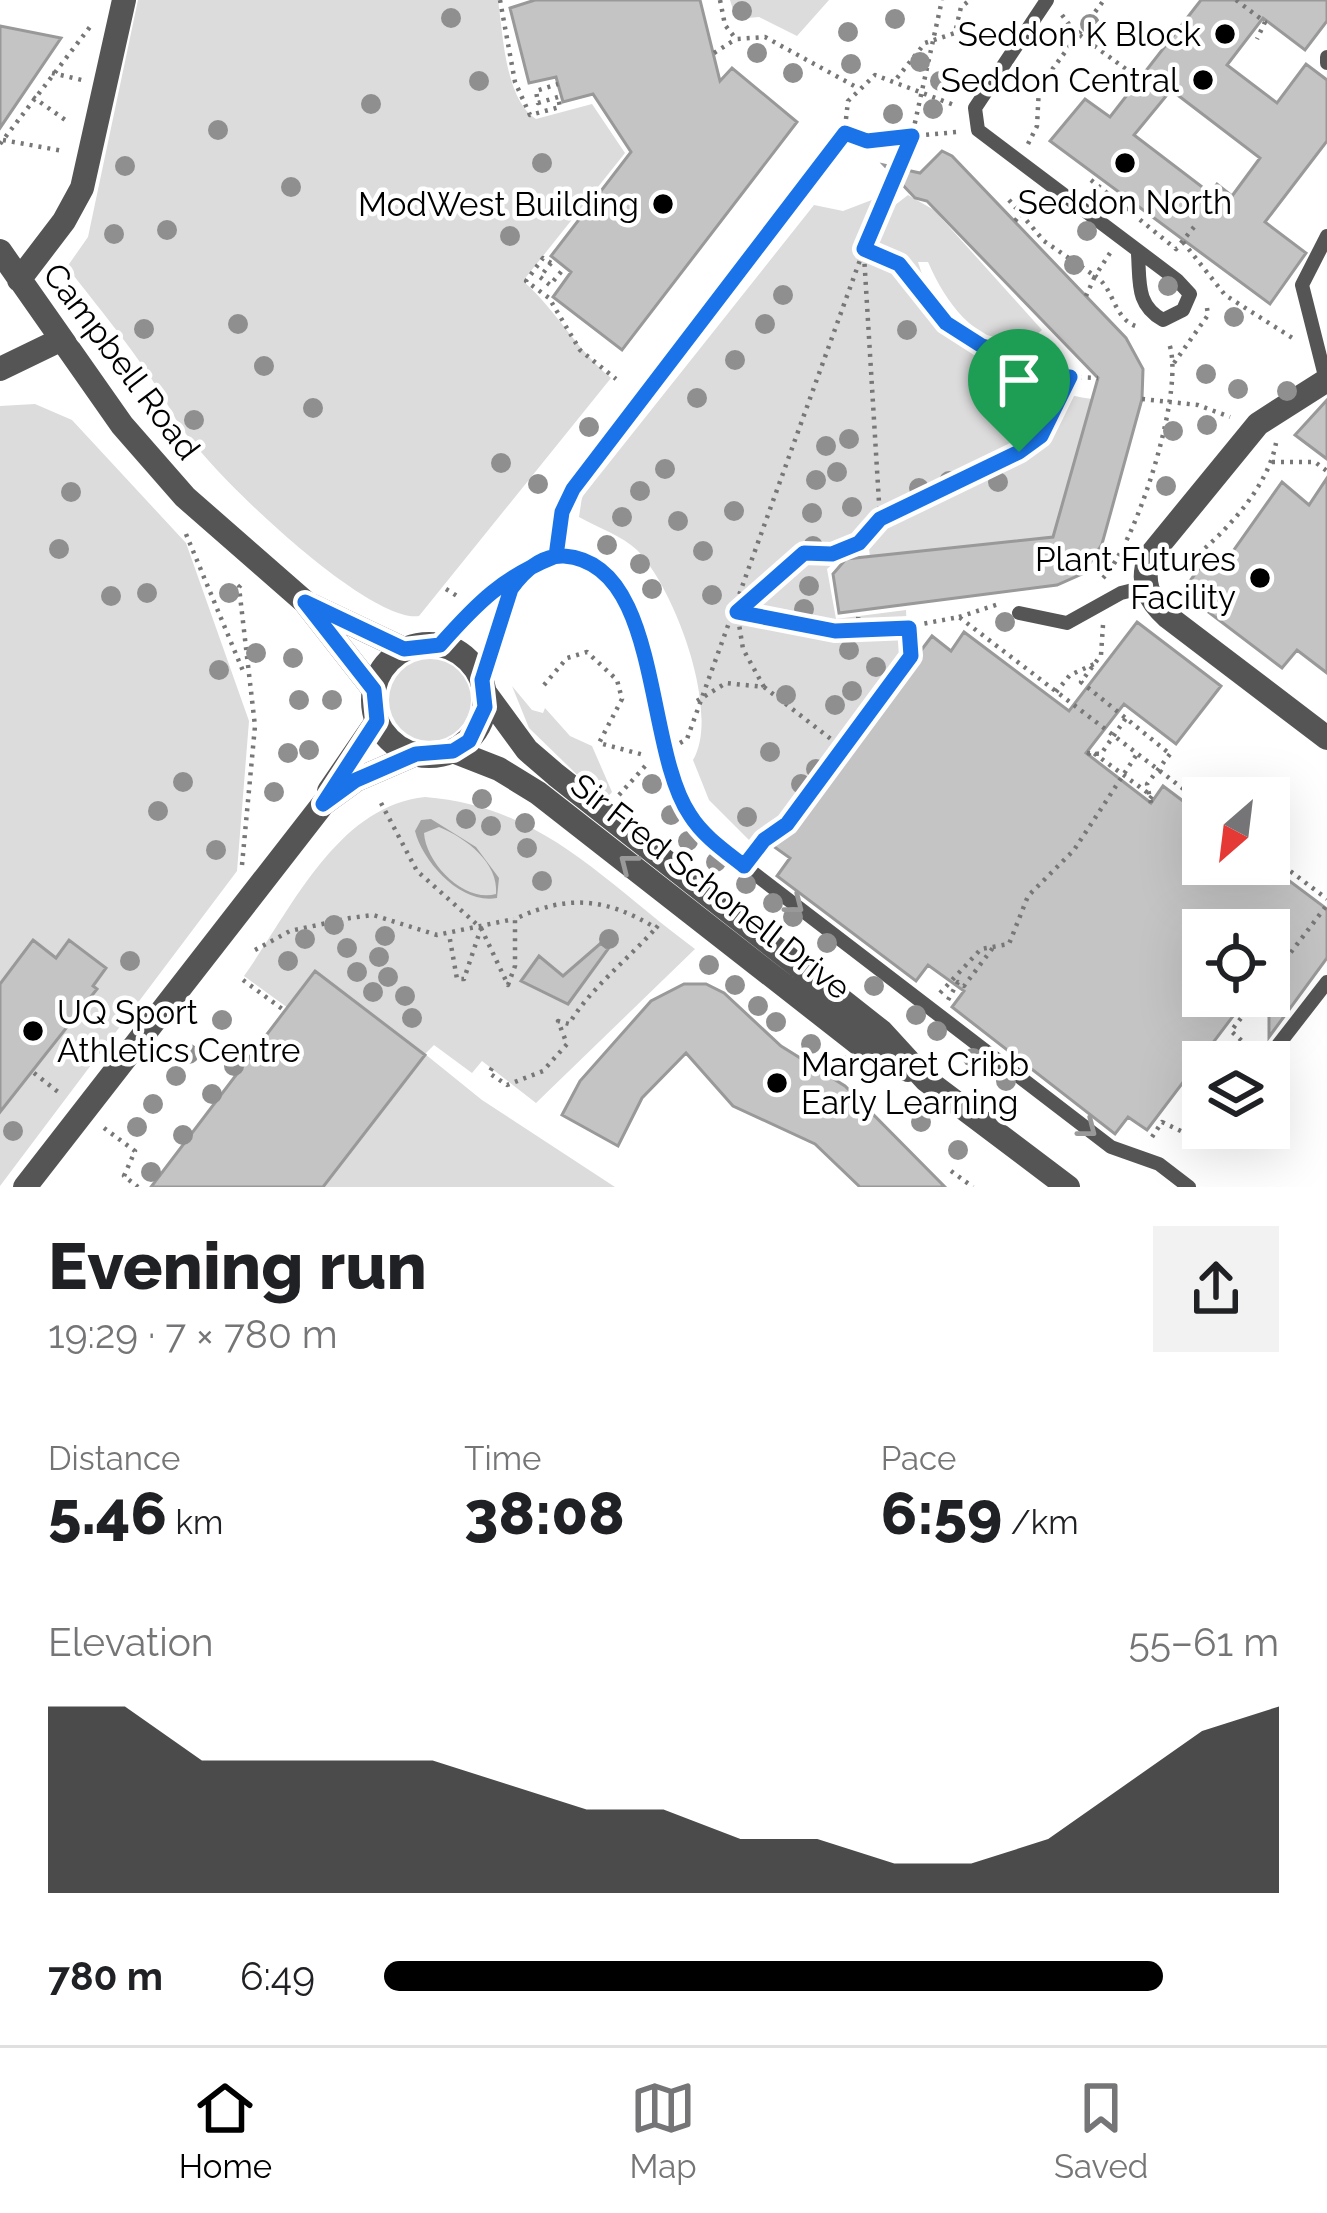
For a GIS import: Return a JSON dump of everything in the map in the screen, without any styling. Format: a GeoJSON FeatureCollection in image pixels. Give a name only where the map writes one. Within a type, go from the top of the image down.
{"type":"FeatureCollection","features":[{"type":"Feature","properties":{"kind":"street"},"geometry":{"type":"LineString","coordinates":[[19,280],[64,221],[82,188],[124,0]]}},
{"type":"Feature","properties":{"kind":"street","name":"Campbell Road"},"geometry":{"type":"LineString","coordinates":[[0,251],[122,425],[185,497],[305,602],[374,690]]}},
{"type":"Feature","properties":{"kind":"street"},"geometry":{"type":"LineString","coordinates":[[0,369],[60,340]]}},
{"type":"Feature","properties":{"kind":"street"},"geometry":{"type":"LineString","coordinates":[[1327,380],[1258,424],[1223,461],[1150,556],[1145,587],[1168,617],[1327,738]]}},
{"type":"Feature","properties":{"kind":"street","name":"Campbell Road"},"geometry":{"type":"LineString","coordinates":[[305,602],[404,649]]}},
{"type":"Feature","properties":{"kind":"street"},"geometry":{"type":"LineString","coordinates":[[416,754],[386,736],[377,721],[374,690],[380,673],[404,649],[440,645]]}},
{"type":"Feature","properties":{"kind":"street","name":"Sir Fred Schonell Drive"},"geometry":{"type":"LineString","coordinates":[[440,645],[473,664],[527,750],[882,1032],[926,1080]]}},
{"type":"Feature","properties":{"kind":"street"},"geometry":{"type":"LineString","coordinates":[[453,751],[480,726],[484,687]]}},
{"type":"Feature","properties":{"kind":"street"},"geometry":{"type":"LineString","coordinates":[[25,1187],[323,804],[377,721]]}},
{"type":"Feature","properties":{"kind":"street","name":"Sir Fred Schonell Drive"},"geometry":{"type":"LineString","coordinates":[[323,804],[356,780],[416,754],[453,751],[500,769],[538,793],[868,1051],[926,1080],[1068,1187]]}},
{"type":"Feature","properties":{"kind":"lane"},"geometry":{"type":"LineString","coordinates":[[1047,0],[975,108],[978,130],[1190,294],[1183,310],[1163,320],[1148,311],[1141,300],[1138,254]]}},
{"type":"Feature","properties":{"kind":"lane"},"geometry":{"type":"LineString","coordinates":[[556,556],[562,512],[595,458],[840,144]]}},
{"type":"Feature","properties":{"kind":"lane"},"geometry":{"type":"LineString","coordinates":[[1327,236],[1302,285],[1327,380]]}},
{"type":"Feature","properties":{"kind":"lane"},"geometry":{"type":"LineString","coordinates":[[440,645],[483,595],[556,556],[581,559],[610,573],[628,600],[667,763],[689,815],[744,866],[842,933],[928,1007],[1038,1083],[1111,1147],[1159,1164],[1189,1187]]}},
{"type":"Feature","properties":{"kind":"lane"},"geometry":{"type":"LineString","coordinates":[[484,687],[502,610],[520,576]]}},
{"type":"Feature","properties":{"kind":"lane"},"geometry":{"type":"LineString","coordinates":[[1019,613],[1067,623],[1121,593],[1145,587]]}},
{"type":"Feature","properties":{"kind":"lane"},"geometry":{"type":"LineString","coordinates":[[1281,1041],[1327,982]]}},
{"type":"Feature","properties":{"kind":"path"},"geometry":{"type":"LineString","coordinates":[[500,0],[515,82],[530,115],[560,107],[558,98],[538,103],[536,91],[558,84]]}},
{"type":"Feature","properties":{"kind":"path"},"geometry":{"type":"LineString","coordinates":[[720,0],[725,25],[736,39]]}},
{"type":"Feature","properties":{"kind":"path"},"geometry":{"type":"LineString","coordinates":[[680,742],[687,739],[864,249],[912,136],[942,0]]}},
{"type":"Feature","properties":{"kind":"path"},"geometry":{"type":"LineString","coordinates":[[897,79],[925,43],[955,33],[961,7],[970,0]]}},
{"type":"Feature","properties":{"kind":"path"},"geometry":{"type":"LineString","coordinates":[[1022,153],[1034,137],[1040,87],[1104,0]]}},
{"type":"Feature","properties":{"kind":"path"},"geometry":{"type":"LineString","coordinates":[[1236,0],[1265,22],[1257,39]]}},
{"type":"Feature","properties":{"kind":"path"},"geometry":{"type":"LineString","coordinates":[[68,152],[1,141],[97,19]]}},
{"type":"Feature","properties":{"kind":"path"},"geometry":{"type":"LineString","coordinates":[[1076,33],[1135,75]]}},
{"type":"Feature","properties":{"kind":"path"},"geometry":{"type":"LineString","coordinates":[[713,53],[736,39],[765,37],[858,88]]}},
{"type":"Feature","properties":{"kind":"path"},"geometry":{"type":"LineString","coordinates":[[51,73],[82,80]]}},
{"type":"Feature","properties":{"kind":"path"},"geometry":{"type":"LineString","coordinates":[[975,108],[941,103],[897,79],[875,75],[848,101],[845,133],[867,141],[978,130]]}},
{"type":"Feature","properties":{"kind":"path"},"geometry":{"type":"LineString","coordinates":[[34,98],[73,125]]}},
{"type":"Feature","properties":{"kind":"path"},"geometry":{"type":"LineString","coordinates":[[1091,180],[1176,249],[1194,227]]}},
{"type":"Feature","properties":{"kind":"path"},"geometry":{"type":"LineString","coordinates":[[1017,218],[1045,184]]}},
{"type":"Feature","properties":{"kind":"path"},"geometry":{"type":"LineString","coordinates":[[1009,200],[1017,218],[1094,276],[1136,329],[1148,319]]}},
{"type":"Feature","properties":{"kind":"path"},"geometry":{"type":"LineString","coordinates":[[1086,296],[1119,241]]}},
{"type":"Feature","properties":{"kind":"path"},"geometry":{"type":"LineString","coordinates":[[1183,242],[1218,288],[1305,345]]}},
{"type":"Feature","properties":{"kind":"path"},"geometry":{"type":"LineString","coordinates":[[864,249],[899,264],[946,323],[982,346],[1021,357],[1046,376],[1098,378]]}},
{"type":"Feature","properties":{"kind":"path"},"geometry":{"type":"LineString","coordinates":[[864,249],[880,519]]}},
{"type":"Feature","properties":{"kind":"path"},"geometry":{"type":"LineString","coordinates":[[565,267],[550,285],[540,278],[551,263],[543,258],[526,281],[549,298],[580,350],[616,379]]}},
{"type":"Feature","properties":{"kind":"path"},"geometry":{"type":"LineString","coordinates":[[1174,363],[1208,315],[1209,300],[1218,288]]}},
{"type":"Feature","properties":{"kind":"path"},"geometry":{"type":"LineString","coordinates":[[1099,581],[1118,557],[1134,518],[1171,401],[1171,344],[1159,332]]}},
{"type":"Feature","properties":{"kind":"path"},"geometry":{"type":"LineString","coordinates":[[733,612],[804,553],[832,554],[859,543],[880,519],[976,475],[1041,436],[1070,377]]}},
{"type":"Feature","properties":{"kind":"path"},"geometry":{"type":"LineString","coordinates":[[1142,399],[1171,401],[1240,421]]}},
{"type":"Feature","properties":{"kind":"path"},"geometry":{"type":"LineString","coordinates":[[1192,559],[1220,537],[1272,462],[1278,433]]}},
{"type":"Feature","properties":{"kind":"path"},"geometry":{"type":"LineString","coordinates":[[1272,462],[1315,462],[1327,471]]}},
{"type":"Feature","properties":{"kind":"path"},"geometry":{"type":"LineString","coordinates":[[186,534],[245,676]]}},
{"type":"Feature","properties":{"kind":"path"},"geometry":{"type":"LineString","coordinates":[[1178,549],[1201,567]]}},
{"type":"Feature","properties":{"kind":"path"},"geometry":{"type":"LineString","coordinates":[[240,875],[254,726],[245,676],[239,587],[244,581]]}},
{"type":"Feature","properties":{"kind":"path"},"geometry":{"type":"LineString","coordinates":[[733,612],[812,628],[909,628],[1004,603],[1019,613]]}},
{"type":"Feature","properties":{"kind":"path"},"geometry":{"type":"LineString","coordinates":[[857,628],[859,610]]}},
{"type":"Feature","properties":{"kind":"path"},"geometry":{"type":"LineString","coordinates":[[733,612],[743,649],[764,687],[845,750]]}},
{"type":"Feature","properties":{"kind":"path"},"geometry":{"type":"LineString","coordinates":[[959,617],[1182,788]]}},
{"type":"Feature","properties":{"kind":"path"},"geometry":{"type":"LineString","coordinates":[[1103,619],[1101,655],[1081,682],[1126,718],[1170,754],[1147,784],[1150,802],[1152,796],[1122,774],[1091,751],[1088,754],[1101,754],[1126,718]]}},
{"type":"Feature","properties":{"kind":"path"},"geometry":{"type":"LineString","coordinates":[[744,866],[764,840],[787,824],[911,656],[909,628]]}},
{"type":"Feature","properties":{"kind":"path"},"geometry":{"type":"LineString","coordinates":[[544,685],[567,658],[587,652],[617,680],[622,699],[598,742],[653,757],[615,800]]}},
{"type":"Feature","properties":{"kind":"path"},"geometry":{"type":"LineString","coordinates":[[1056,692],[1070,674],[1095,664]]}},
{"type":"Feature","properties":{"kind":"path"},"geometry":{"type":"LineString","coordinates":[[697,701],[726,683],[764,687]]}},
{"type":"Feature","properties":{"kind":"path"},"geometry":{"type":"LineString","coordinates":[[928,1007],[981,949],[1010,944],[1028,896],[1075,850],[1137,754]]}},
{"type":"Feature","properties":{"kind":"path"},"geometry":{"type":"LineString","coordinates":[[381,803],[417,871],[481,928],[509,988],[515,965],[514,919]]}},
{"type":"Feature","properties":{"kind":"path"},"geometry":{"type":"LineString","coordinates":[[1290,872],[1327,902],[1290,952]]}},
{"type":"Feature","properties":{"kind":"path"},"geometry":{"type":"LineString","coordinates":[[255,950],[290,931],[373,915],[449,934],[575,899],[605,903],[656,928]]}},
{"type":"Feature","properties":{"kind":"path"},"geometry":{"type":"LineString","coordinates":[[492,1068],[489,1073],[507,1085],[543,1072],[567,1044],[557,1021],[569,1024],[586,995],[605,985],[663,920]]}},
{"type":"Feature","properties":{"kind":"path"},"geometry":{"type":"LineString","coordinates":[[449,934],[457,979],[464,979],[481,928]]}},
{"type":"Feature","properties":{"kind":"path"},"geometry":{"type":"LineString","coordinates":[[952,994],[995,945]]}},
{"type":"Feature","properties":{"kind":"path"},"geometry":{"type":"LineString","coordinates":[[243,980],[285,1011]]}},
{"type":"Feature","properties":{"kind":"path"},"geometry":{"type":"LineString","coordinates":[[1242,1017],[1231,1031],[1242,1041]]}},
{"type":"Feature","properties":{"kind":"path"},"geometry":{"type":"LineString","coordinates":[[34,1073],[70,1102]]}},
{"type":"Feature","properties":{"kind":"path"},"geometry":{"type":"LineString","coordinates":[[1152,1137],[1162,1122],[1182,1132]]}},
{"type":"Feature","properties":{"kind":"path"},"geometry":{"type":"LineString","coordinates":[[107,1130],[135,1151],[124,1176],[138,1187]]}},
{"type":"Feature","properties":{"kind":"path"},"geometry":{"type":"LineString","coordinates":[[951,1171],[973,1187]]}},
{"type":"Feature","properties":{"kind":"shaded area"},"geometry":{"type":"Polygon","coordinates":[[[138,0],[498,0],[507,65],[526,110],[536,119],[592,104],[625,153],[523,281],[611,378],[419,616],[395,612],[362,595],[249,502],[190,438],[138,359],[67,267],[88,237],[138,0]]]}},
{"type":"Feature","properties":{"kind":"shaded area"},"geometry":{"type":"Polygon","coordinates":[[[730,0],[829,0],[797,36],[759,17],[736,19],[730,0]]]}},
{"type":"Feature","properties":{"kind":"shaded area"},"geometry":{"type":"Polygon","coordinates":[[[908,195],[934,210],[1042,330],[1018,351],[1002,345],[963,317],[928,262],[918,262],[929,290],[963,337],[1010,372],[1092,399],[1053,537],[870,557],[869,548],[843,555],[827,569],[836,619],[906,610],[908,653],[782,821],[751,842],[709,800],[693,760],[700,739],[698,683],[666,593],[637,550],[579,517],[582,497],[814,205],[843,211],[877,198],[872,213],[881,216],[908,195]]]}},
{"type":"Feature","properties":{"kind":"shaded area"},"geometry":{"type":"Polygon","coordinates":[[[35,404],[72,420],[186,543],[249,721],[237,871],[0,1186],[0,406],[35,404]]]}},
{"type":"Feature","properties":{"kind":"shaded area"},"geometry":{"type":"Polygon","coordinates":[[[430,659],[459,671],[471,700],[459,729],[430,741],[401,729],[389,700],[401,671],[430,659]]]}},
{"type":"Feature","properties":{"kind":"shaded area"},"geometry":{"type":"Polygon","coordinates":[[[512,686],[532,710],[543,713],[545,708],[570,736],[592,746],[612,792],[604,801],[529,728],[512,686]]]}},
{"type":"Feature","properties":{"kind":"shaded area"},"geometry":{"type":"Polygon","coordinates":[[[425,797],[466,803],[538,831],[695,949],[536,1103],[482,1061],[472,1073],[434,1045],[425,1054],[316,972],[288,1008],[244,976],[341,840],[366,819],[425,797]]]}},
{"type":"Feature","properties":{"kind":"shaded area"},"geometry":{"type":"Polygon","coordinates":[[[431,819],[476,847],[499,878],[497,898],[471,895],[446,879],[435,868],[415,831],[421,820],[431,819]],[[439,827],[424,833],[439,868],[472,893],[496,894],[486,862],[439,827]]]}},
{"type":"Feature","properties":{"kind":"shaded area"},"geometry":{"type":"Polygon","coordinates":[[[425,1054],[482,1100],[615,1187],[323,1187],[425,1054]]]}},
{"type":"Feature","properties":{"kind":"building","name":"ModWest Building"},"geometry":{"type":"Polygon","coordinates":[[[535,0],[700,0],[720,81],[732,68],[797,122],[622,350],[553,297],[571,272],[551,256],[631,152],[593,94],[563,102],[556,77],[529,83],[510,8],[535,0]]]}},
{"type":"Feature","properties":{"kind":"building"},"geometry":{"type":"Polygon","coordinates":[[[1201,0],[1327,0],[1327,21],[1305,50],[1263,18],[1227,65],[1277,103],[1306,64],[1327,80],[1327,141],[1265,222],[1306,253],[1270,304],[1050,141],[1085,99],[1110,117],[1201,0]],[[1171,90],[1134,135],[1210,193],[1217,184],[1232,196],[1260,158],[1171,90]]]}},
{"type":"Feature","properties":{"kind":"building"},"geometry":{"type":"Polygon","coordinates":[[[0,26],[61,38],[0,128],[0,26]]]}},
{"type":"Feature","properties":{"kind":"building"},"geometry":{"type":"Polygon","coordinates":[[[942,151],[952,156],[1126,338],[1143,369],[1142,399],[1102,544],[1084,573],[1057,585],[839,613],[833,574],[846,559],[1053,537],[1098,378],[927,201],[915,198],[884,165],[920,173],[942,151]]]}},
{"type":"Feature","properties":{"kind":"building"},"geometry":{"type":"Polygon","coordinates":[[[1327,400],[1327,459],[1295,435],[1327,400]]]}},
{"type":"Feature","properties":{"kind":"building","name":"Plant Futures Facility"},"geometry":{"type":"Polygon","coordinates":[[[1327,478],[1327,673],[1297,650],[1282,668],[1182,592],[1203,563],[1226,561],[1282,482],[1309,505],[1327,478]]]}},
{"type":"Feature","properties":{"kind":"building"},"geometry":{"type":"Polygon","coordinates":[[[1137,622],[1221,686],[1176,744],[1124,704],[1086,753],[1151,803],[1163,786],[1182,800],[1182,885],[1290,885],[1290,881],[1327,909],[1327,958],[1290,1008],[1290,909],[1182,909],[1182,1017],[1232,1017],[1214,1041],[1182,1041],[1182,1084],[1147,1130],[1128,1117],[1115,1134],[952,1007],[964,991],[928,965],[916,981],[777,876],[790,858],[773,846],[932,636],[951,651],[964,632],[1069,711],[1137,622]]]}},
{"type":"Feature","properties":{"kind":"building","name":"UQ Sport Athletics Centre"},"geometry":{"type":"Polygon","coordinates":[[[33,940],[56,958],[69,940],[106,968],[93,986],[97,989],[0,1112],[0,984],[33,940]]]}},
{"type":"Feature","properties":{"kind":"building"},"geometry":{"type":"Polygon","coordinates":[[[601,943],[608,949],[568,1004],[521,981],[539,956],[563,976],[601,943]]]}},
{"type":"Feature","properties":{"kind":"building"},"geometry":{"type":"Polygon","coordinates":[[[315,971],[425,1055],[323,1187],[151,1187],[315,971]]]}},
{"type":"Feature","properties":{"kind":"building","name":"Margaret Cribb Early Learning"},"geometry":{"type":"Polygon","coordinates":[[[684,984],[706,984],[724,993],[781,1046],[845,1086],[945,1187],[860,1187],[815,1144],[733,1106],[686,1053],[642,1098],[618,1146],[562,1115],[580,1081],[651,1001],[684,984]]]}},
{"type":"Feature","properties":{"kind":"building"},"geometry":{"type":"Polygon","coordinates":[[[1269,1017],[1284,1017],[1269,1037],[1269,1017]]]}},
{"type":"Feature","properties":{"kind":"place","name":"Seddon K Block"},"geometry":{"type":"Point","coordinates":[1225,34]}},
{"type":"Feature","properties":{"kind":"place","name":"Seddon Central"},"geometry":{"type":"Point","coordinates":[1203,80]}},
{"type":"Feature","properties":{"kind":"place","name":"Seddon North"},"geometry":{"type":"Point","coordinates":[1125,163]}},
{"type":"Feature","properties":{"kind":"place","name":"ModWest Building"},"geometry":{"type":"Point","coordinates":[663,204]}},
{"type":"Feature","properties":{"kind":"place","name":"Plant Futures Facility"},"geometry":{"type":"Point","coordinates":[1260,578]}},
{"type":"Feature","properties":{"kind":"place","name":"UQ Sport Athletics Centre"},"geometry":{"type":"Point","coordinates":[33,1031]}},
{"type":"Feature","properties":{"kind":"place","name":"Margaret Cribb Early Learning"},"geometry":{"type":"Point","coordinates":[777,1083]}},
{"type":"Feature","properties":{"kind":"route"},"geometry":{"type":"LineString","coordinates":[[1019,452],[880,519],[859,543],[832,554],[804,553],[737,612],[835,631],[909,628],[912,634],[911,656],[787,824],[764,840],[744,866],[689,815],[667,763],[628,600],[610,573],[581,559],[556,556],[534,565],[520,576],[511,589],[482,680],[486,694],[480,726],[469,741],[434,756],[416,754],[341,788],[323,804],[377,721],[374,690],[305,602],[404,649],[440,645],[483,595],[500,583],[520,576],[556,556],[562,512],[573,489],[845,133],[867,141],[912,136],[864,249],[899,264],[946,323],[982,346],[1021,357],[1046,376],[1070,377],[1062,384],[1058,407],[1041,436],[1019,452]]}}]}
